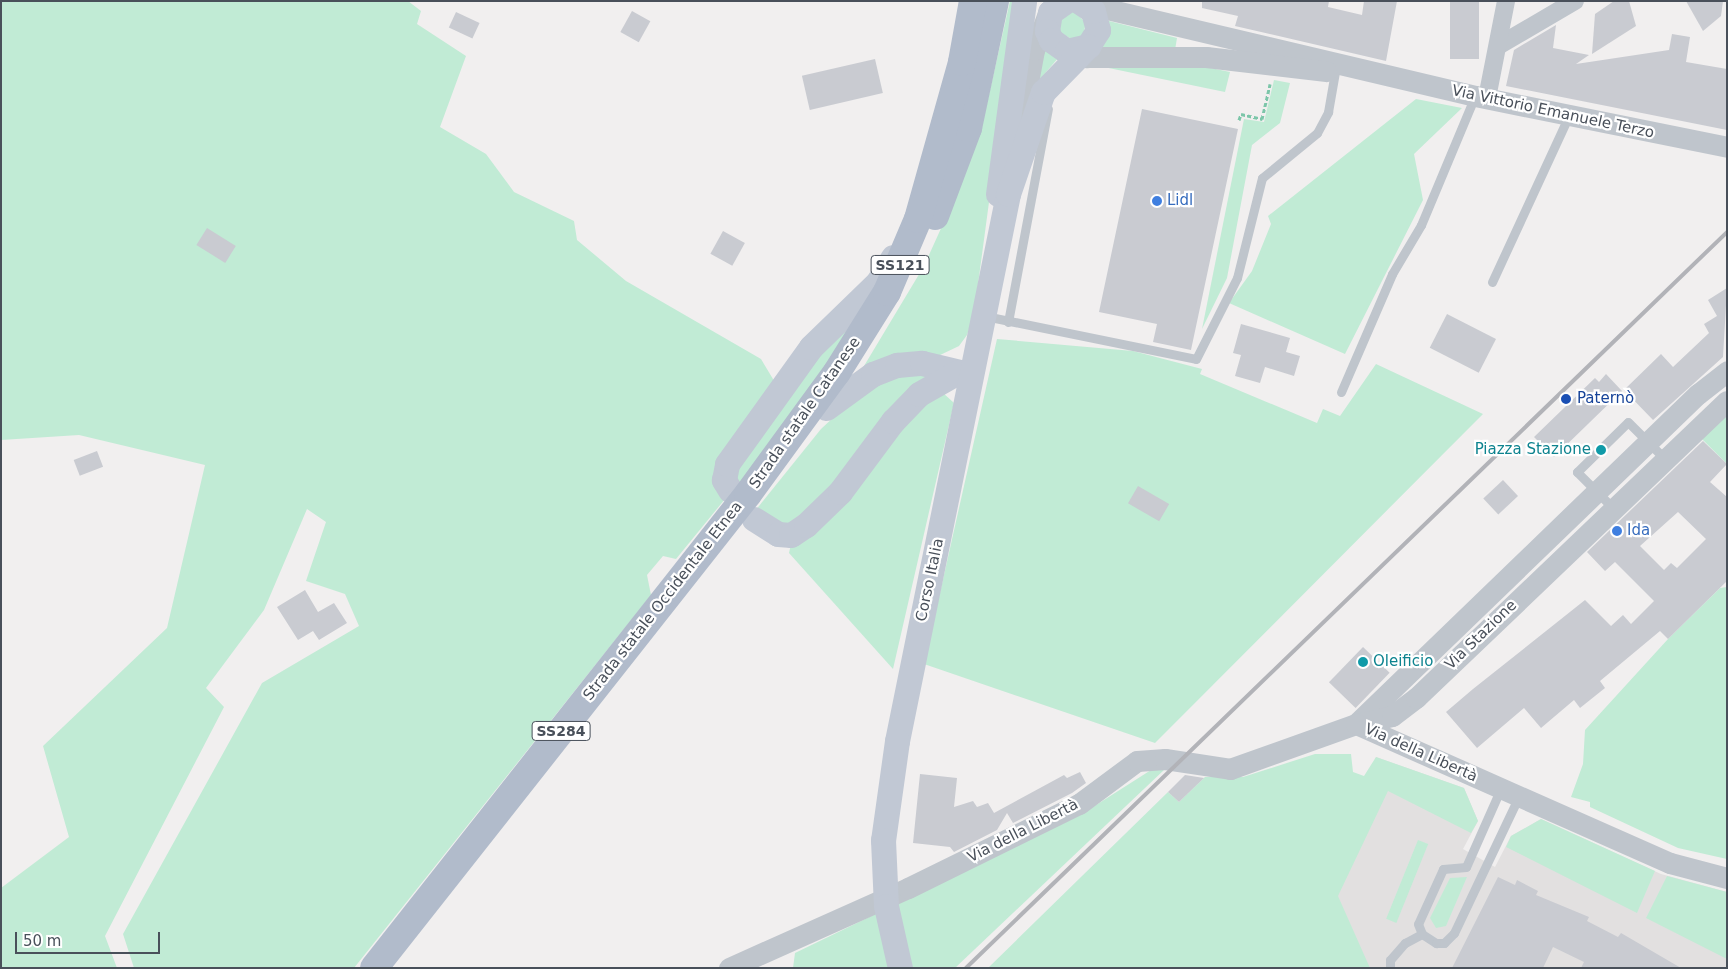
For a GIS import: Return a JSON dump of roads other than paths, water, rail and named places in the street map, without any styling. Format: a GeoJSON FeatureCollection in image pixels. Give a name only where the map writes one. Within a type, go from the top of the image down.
{"type":"FeatureCollection","features":[{"type":"Feature","properties":{"kind":"main road","name":"Strada statale Catanese"},"geometry":{"type":"LineString","coordinates":[[744,501],[837,372],[890,285],[918,219],[962,62],[973,1]]}},
{"type":"Feature","properties":{"kind":"main road","name":"Strada statale Catanese"},"geometry":{"type":"LineString","coordinates":[[744,501],[826,408],[897,297],[928,235],[968,128],[995,1]]}},
{"type":"Feature","properties":{"kind":"main road"},"geometry":{"type":"LineString","coordinates":[[987,304],[1000,162],[1024,1]]}},
{"type":"Feature","properties":{"kind":"main road"},"geometry":{"type":"LineString","coordinates":[[1069,8],[1098,30],[1077,51],[1051,40],[1069,8]]}},
{"type":"Feature","properties":{"kind":"main road","name":"Corso Italia"},"geometry":{"type":"LineString","coordinates":[[900,968],[886,906],[883,840],[897,741],[966,374],[987,304],[1008,194],[1037,108],[1053,78],[1077,51]]}},
{"type":"Feature","properties":{"kind":"main road"},"geometry":{"type":"LineString","coordinates":[[826,408],[873,374],[897,365],[922,363],[966,374]]}},
{"type":"Feature","properties":{"kind":"main road"},"geometry":{"type":"LineString","coordinates":[[744,501],[778,534],[791,535],[806,524],[840,492],[892,421],[919,394],[966,374]]}},
{"type":"Feature","properties":{"kind":"main road","name":"Strada statale Occidentale Etnea"},"geometry":{"type":"LineString","coordinates":[[374,968],[744,501]]}},
{"type":"Feature","properties":{"kind":"street"},"geometry":{"type":"LineString","coordinates":[[1481,97],[1498,46],[1506,1]]}},
{"type":"Feature","properties":{"kind":"street"},"geometry":{"type":"LineString","coordinates":[[1498,46],[1575,1]]}},
{"type":"Feature","properties":{"kind":"street"},"geometry":{"type":"LineString","coordinates":[[1008,194],[1034,50],[1069,8],[1415,82]]}},
{"type":"Feature","properties":{"kind":"street"},"geometry":{"type":"LineString","coordinates":[[1077,51],[1206,57],[1415,82]]}},
{"type":"Feature","properties":{"kind":"street","name":"Via Vittorio Emanuele Terzo"},"geometry":{"type":"LineString","coordinates":[[1415,82],[1727,149]]}},
{"type":"Feature","properties":{"kind":"street","name":"Via Stazione"},"geometry":{"type":"LineString","coordinates":[[1356,724],[1648,442],[1727,371]]}},
{"type":"Feature","properties":{"kind":"street","name":"Via Stazione"},"geometry":{"type":"LineString","coordinates":[[1356,724],[1392,716],[1416,698],[1727,401]]}},
{"type":"Feature","properties":{"kind":"street","name":"Via della Libertà"},"geometry":{"type":"LineString","coordinates":[[729,968],[1079,804],[1137,761],[1165,759],[1230,769],[1356,724],[1670,863],[1727,878]]}},
{"type":"Feature","properties":{"kind":"lane"},"geometry":{"type":"LineString","coordinates":[[987,304],[1008,322],[1196,359],[1237,278],[1262,178],[1317,133],[1328,112],[1335,72]]}},
{"type":"Feature","properties":{"kind":"lane"},"geometry":{"type":"LineString","coordinates":[[1008,322],[1053,78]]}},
{"type":"Feature","properties":{"kind":"lane"},"geometry":{"type":"LineString","coordinates":[[1341,392],[1392,274],[1421,224],[1481,97]]}},
{"type":"Feature","properties":{"kind":"lane"},"geometry":{"type":"LineString","coordinates":[[1492,282],[1569,115]]}},
{"type":"Feature","properties":{"kind":"lane"},"geometry":{"type":"LineString","coordinates":[[1614,508],[1577,472],[1628,422],[1665,459]]}},
{"type":"Feature","properties":{"kind":"lane"},"geometry":{"type":"LineString","coordinates":[[1510,792],[1454,933],[1444,943],[1422,934],[1418,924],[1442,869],[1466,868],[1510,792]]}},
{"type":"Feature","properties":{"kind":"lane"},"geometry":{"type":"LineString","coordinates":[[1390,968],[1390,960],[1405,943],[1422,934]]}},
{"type":"Feature","properties":{"kind":"railway"},"geometry":{"type":"LineString","coordinates":[[966,968],[1727,232]]}},
{"type":"Feature","properties":{"kind":"place","name":"Lidl"},"geometry":{"type":"Point","coordinates":[1157,201]}},
{"type":"Feature","properties":{"kind":"place","name":"Paternò"},"geometry":{"type":"Point","coordinates":[1566,399]}},
{"type":"Feature","properties":{"kind":"place","name":"Piazza Stazione"},"geometry":{"type":"Point","coordinates":[1601,450]}},
{"type":"Feature","properties":{"kind":"place","name":"Ida"},"geometry":{"type":"Point","coordinates":[1617,531]}},
{"type":"Feature","properties":{"kind":"place","name":"Oleificio"},"geometry":{"type":"Point","coordinates":[1363,662]}}]}
